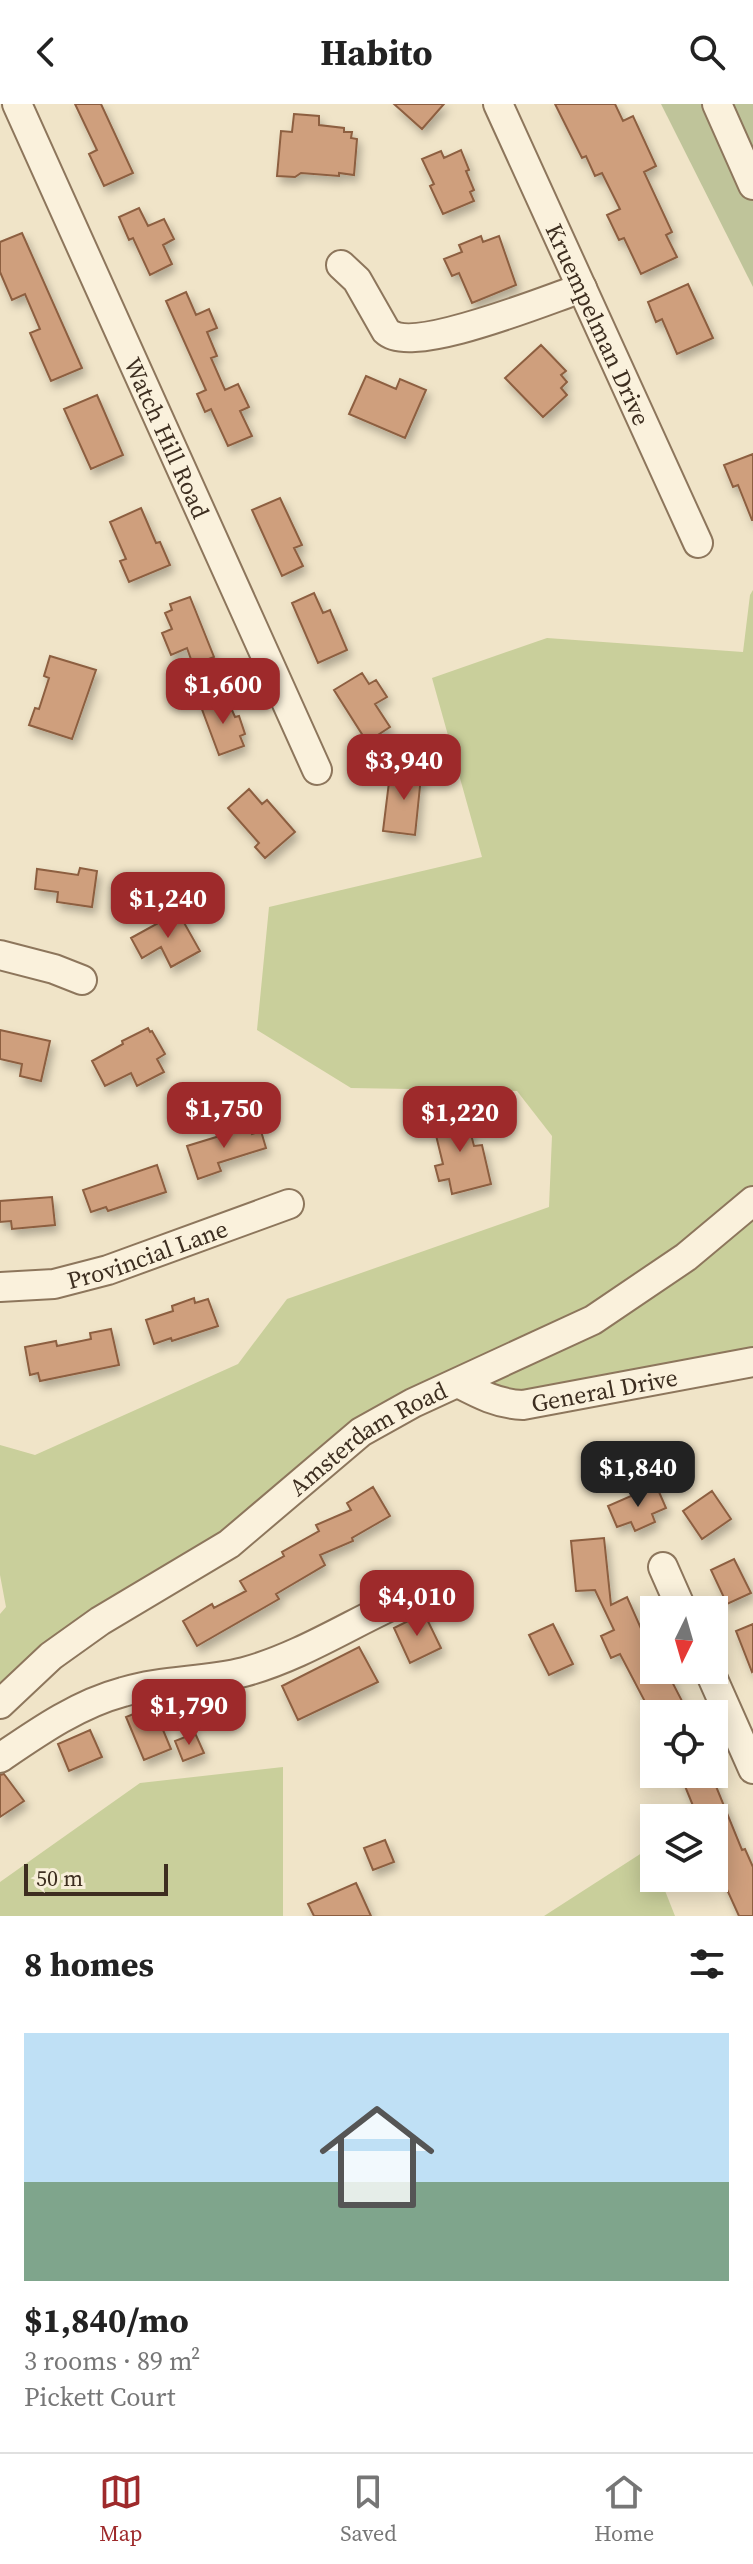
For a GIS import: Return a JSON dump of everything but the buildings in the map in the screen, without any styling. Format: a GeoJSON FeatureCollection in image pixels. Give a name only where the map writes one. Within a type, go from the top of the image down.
{"type":"FeatureCollection","features":[{"type":"Feature","properties":{"kind":"street","name":"Watch Hill Road"},"geometry":{"type":"LineString","coordinates":[[17,104],[317,770]]}},
{"type":"Feature","properties":{"kind":"street","name":"Kruempelman Drive"},"geometry":{"type":"LineString","coordinates":[[498,104],[698,543]]}},
{"type":"Feature","properties":{"kind":"street"},"geometry":{"type":"LineString","coordinates":[[717,104],[753,185]]}},
{"type":"Feature","properties":{"kind":"street"},"geometry":{"type":"LineString","coordinates":[[341,265],[357,280],[386,331],[401,339],[453,332],[582,288]]}},
{"type":"Feature","properties":{"kind":"street"},"geometry":{"type":"LineString","coordinates":[[0,955],[82,980]]}},
{"type":"Feature","properties":{"kind":"street","name":"Amsterdam Road"},"geometry":{"type":"LineString","coordinates":[[0,1704],[51,1656],[100,1621],[229,1544],[361,1432],[384,1417],[547,1343],[611,1309],[686,1257],[753,1201]]}},
{"type":"Feature","properties":{"kind":"street","name":"Provincial Lane"},"geometry":{"type":"LineString","coordinates":[[0,1287],[54,1284],[108,1270],[289,1204]]}},
{"type":"Feature","properties":{"kind":"street","name":"General Drive"},"geometry":{"type":"LineString","coordinates":[[458,1383],[485,1397],[523,1405],[753,1362]]}},
{"type":"Feature","properties":{"kind":"street"},"geometry":{"type":"LineString","coordinates":[[663,1567],[676,1596]]}},
{"type":"Feature","properties":{"kind":"street"},"geometry":{"type":"LineString","coordinates":[[0,1758],[70,1714],[101,1699],[126,1691],[244,1672],[331,1638],[422,1592]]}},
{"type":"Feature","properties":{"kind":"street"},"geometry":{"type":"LineString","coordinates":[[715,1684],[753,1769]]}},
{"type":"Feature","properties":{"kind":"green space"},"geometry":{"type":"Polygon","coordinates":[[[661,104],[753,104],[753,287],[661,104]]]}},
{"type":"Feature","properties":{"kind":"green space"},"geometry":{"type":"Polygon","coordinates":[[[753,590],[753,1348],[736,1365],[523,1405],[458,1383],[413,1403],[0,1704],[0,1614],[6,1607],[0,1575],[0,1445],[35,1455],[238,1364],[287,1299],[549,1207],[552,1136],[517,1091],[351,1088],[257,1030],[269,907],[482,857],[432,678],[547,638],[743,652],[753,590]]]}},
{"type":"Feature","properties":{"kind":"green space"},"geometry":{"type":"Polygon","coordinates":[[[283,1767],[283,1916],[0,1916],[0,1882],[140,1783],[283,1767]]]}},
{"type":"Feature","properties":{"kind":"green space"},"geometry":{"type":"Polygon","coordinates":[[[640,1854],[640,1892],[666,1892],[675,1916],[544,1916],[640,1854]]]}}]}
